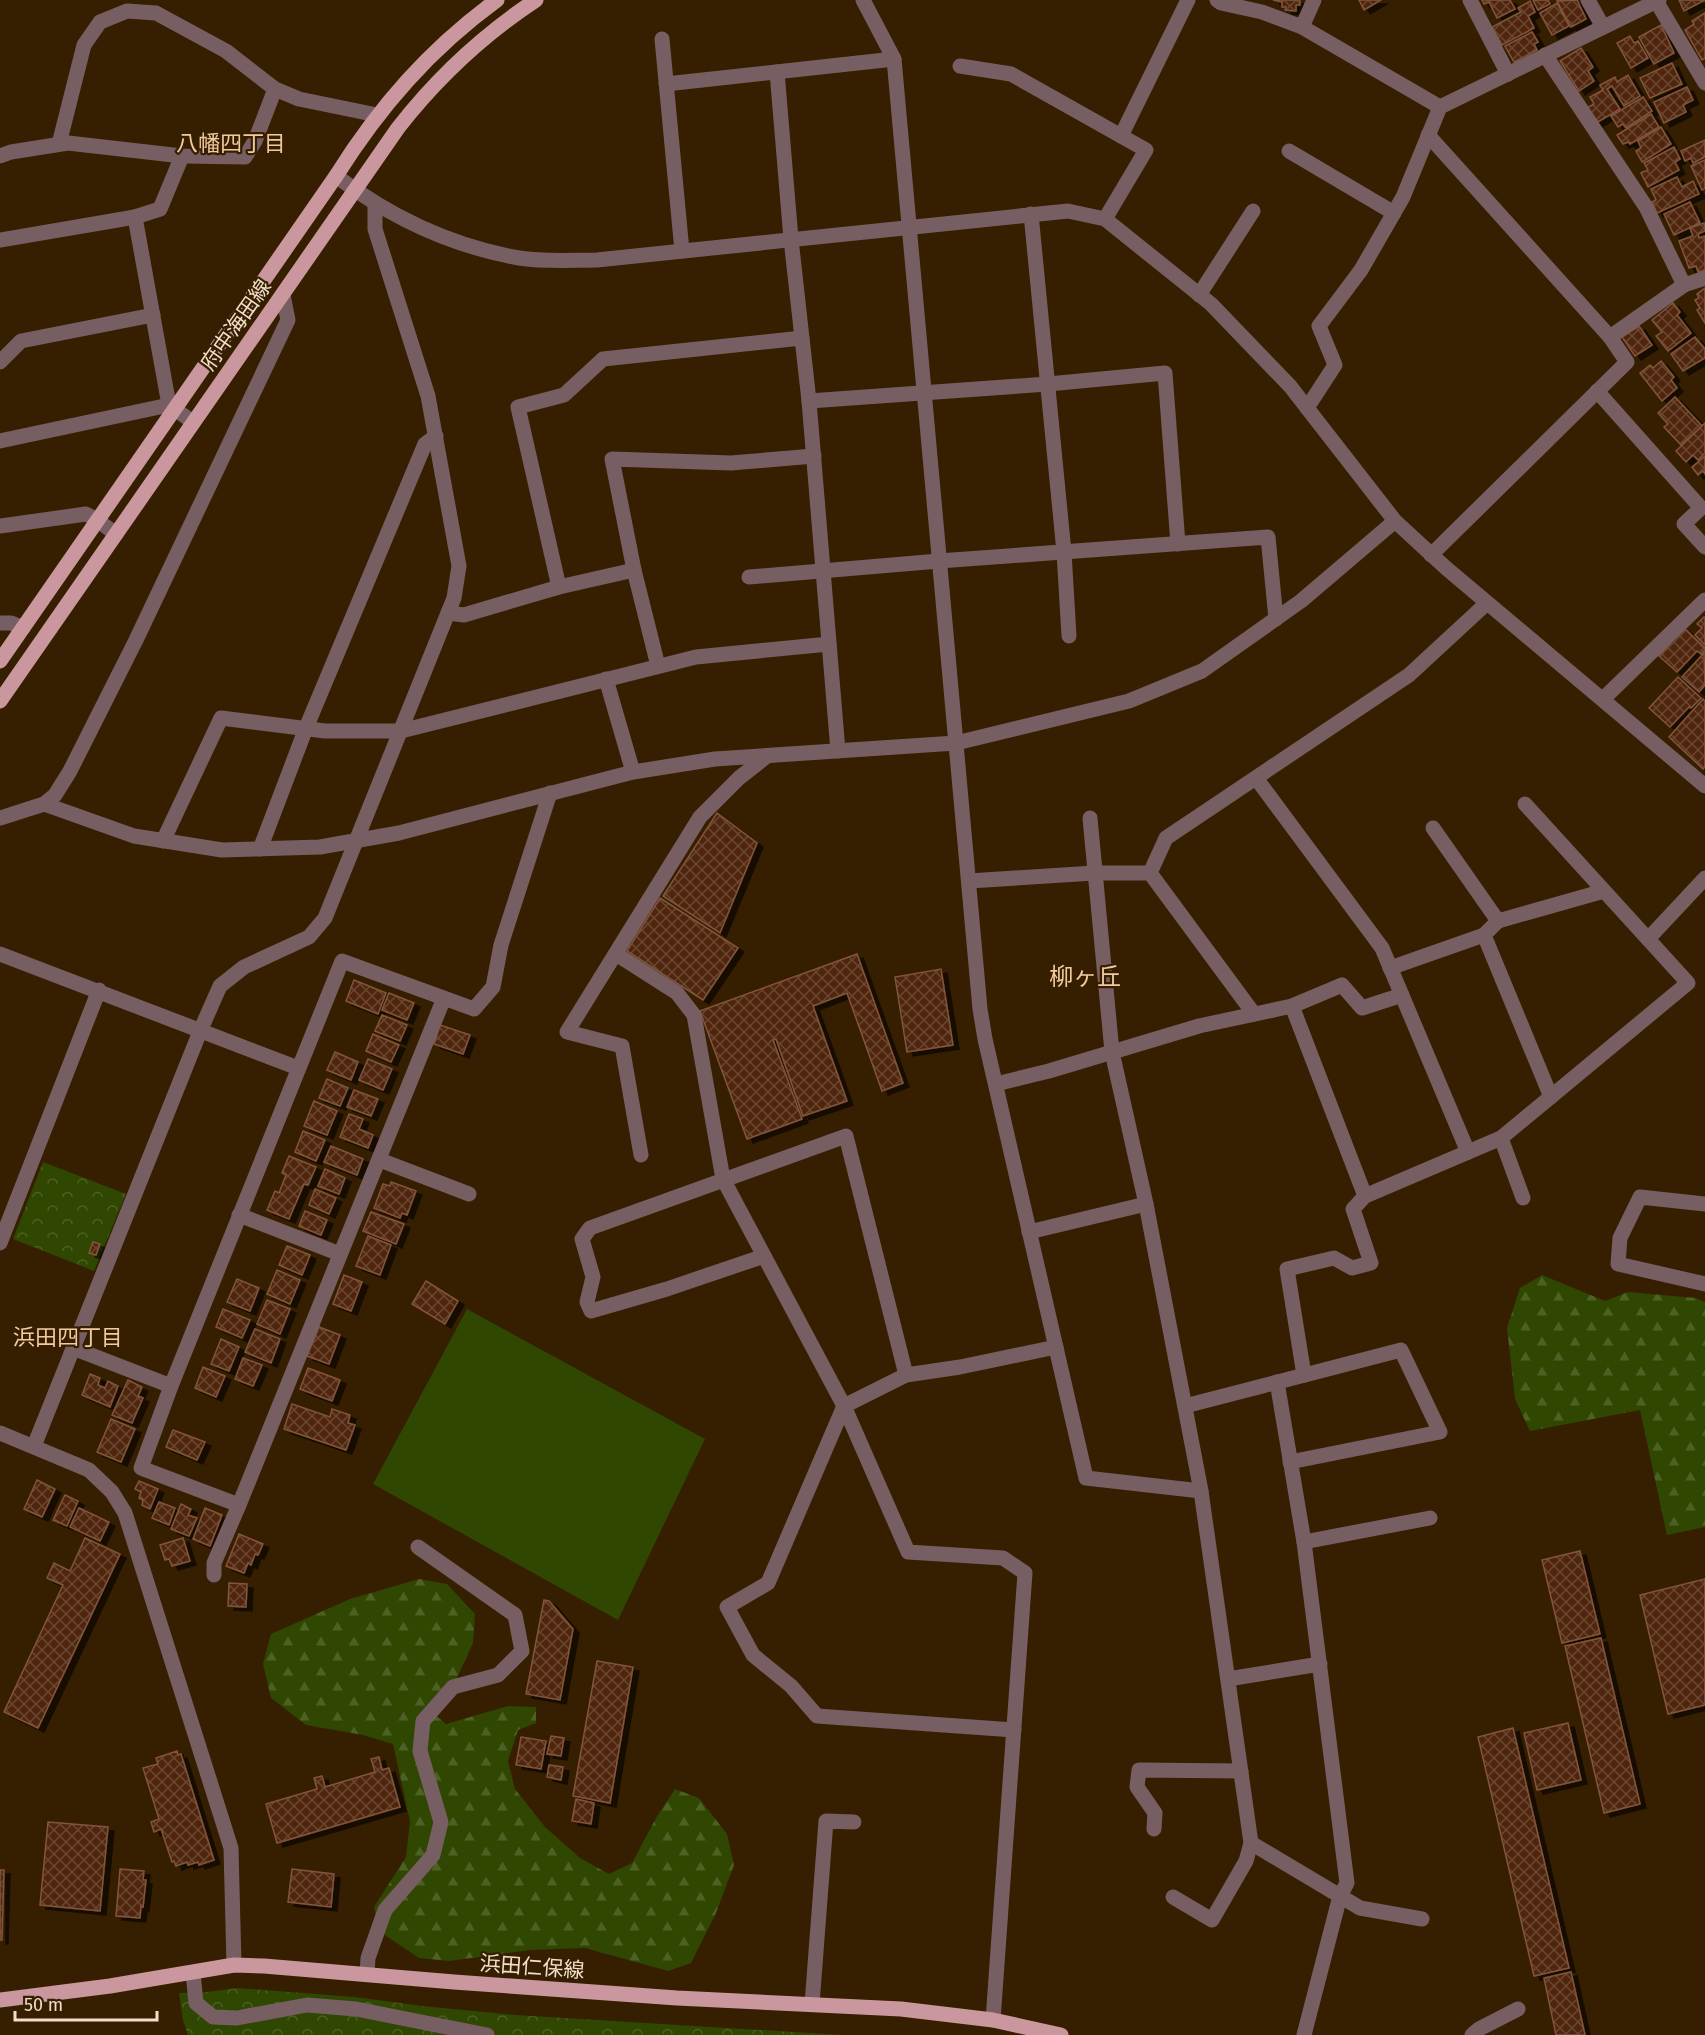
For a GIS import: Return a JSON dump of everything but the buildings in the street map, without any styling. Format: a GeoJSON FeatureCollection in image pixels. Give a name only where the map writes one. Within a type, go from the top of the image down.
{"type":"FeatureCollection","features":[{"type":"Feature","properties":{"kind":"main road","name":"府中海田線"},"geometry":{"type":"LineString","coordinates":[[0,661],[172,407],[377,115],[426,60],[462,27],[497,0]]}},
{"type":"Feature","properties":{"kind":"main road","name":"府中海田線"},"geometry":{"type":"LineString","coordinates":[[0,701],[398,128],[440,79],[487,36],[536,0]]}},
{"type":"Feature","properties":{"kind":"main road","name":"浜田仁保線"},"geometry":{"type":"LineString","coordinates":[[0,2000],[194,1973],[234,1965],[665,1997],[901,2009],[993,2020],[1061,2035]]}},
{"type":"Feature","properties":{"kind":"street"},"geometry":{"type":"LineString","coordinates":[[863,0],[894,59],[980,1009],[1029,1232],[1086,1478],[1201,1491]]}},
{"type":"Feature","properties":{"kind":"street"},"geometry":{"type":"LineString","coordinates":[[1120,136],[1188,0]]}},
{"type":"Feature","properties":{"kind":"street"},"geometry":{"type":"LineString","coordinates":[[1218,0],[1221,3],[1262,12],[1302,27],[1440,107]]}},
{"type":"Feature","properties":{"kind":"street"},"geometry":{"type":"LineString","coordinates":[[1302,27],[1314,0]]}},
{"type":"Feature","properties":{"kind":"street"},"geometry":{"type":"LineString","coordinates":[[1470,0],[1508,74]]}},
{"type":"Feature","properties":{"kind":"street"},"geometry":{"type":"LineString","coordinates":[[1588,0],[1603,27]]}},
{"type":"Feature","properties":{"kind":"street"},"geometry":{"type":"LineString","coordinates":[[1307,408],[1335,365],[1318,326],[1361,270],[1403,197],[1440,107],[1657,1],[1705,83]]}},
{"type":"Feature","properties":{"kind":"street"},"geometry":{"type":"LineString","coordinates":[[59,144],[84,45],[100,22],[127,11],[156,13],[226,51],[275,89],[299,99],[377,115]]}},
{"type":"Feature","properties":{"kind":"street"},"geometry":{"type":"LineString","coordinates":[[662,39],[682,251]]}},
{"type":"Feature","properties":{"kind":"street"},"geometry":{"type":"LineString","coordinates":[[1545,56],[1646,207],[1684,285]]}},
{"type":"Feature","properties":{"kind":"street"},"geometry":{"type":"LineString","coordinates":[[666,84],[894,59]]}},
{"type":"Feature","properties":{"kind":"street"},"geometry":{"type":"LineString","coordinates":[[960,66],[1011,74],[1146,150],[1105,219]]}},
{"type":"Feature","properties":{"kind":"street"},"geometry":{"type":"LineString","coordinates":[[777,72],[791,239],[814,456],[838,751]]}},
{"type":"Feature","properties":{"kind":"street"},"geometry":{"type":"LineString","coordinates":[[0,156],[11,152],[68,143],[182,156],[245,157],[255,141],[275,89]]}},
{"type":"Feature","properties":{"kind":"street"},"geometry":{"type":"LineString","coordinates":[[1428,135],[1610,337],[1627,362],[1431,555]]}},
{"type":"Feature","properties":{"kind":"street"},"geometry":{"type":"LineString","coordinates":[[1289,151],[1394,213]]}},
{"type":"Feature","properties":{"kind":"street"},"geometry":{"type":"LineString","coordinates":[[0,240],[135,217],[159,209],[182,156]]}},
{"type":"Feature","properties":{"kind":"street"},"geometry":{"type":"LineString","coordinates":[[336,176],[375,205],[406,221],[469,247],[521,258],[597,260],[1068,211],[1105,219],[1211,304],[1290,386],[1395,521],[1487,603],[1705,786]]}},
{"type":"Feature","properties":{"kind":"street"},"geometry":{"type":"LineString","coordinates":[[34,1446],[220,986],[244,968],[309,937],[325,918],[454,598],[459,566],[428,396],[375,229],[375,205]]}},
{"type":"Feature","properties":{"kind":"street"},"geometry":{"type":"LineString","coordinates":[[1199,295],[1253,211]]}},
{"type":"Feature","properties":{"kind":"street"},"geometry":{"type":"LineString","coordinates":[[1031,214],[1070,636]]}},
{"type":"Feature","properties":{"kind":"street"},"geometry":{"type":"LineString","coordinates":[[135,217],[172,407],[193,422]]}},
{"type":"Feature","properties":{"kind":"street"},"geometry":{"type":"LineString","coordinates":[[1610,337],[1684,285],[1705,278]]}},
{"type":"Feature","properties":{"kind":"street"},"geometry":{"type":"LineString","coordinates":[[0,818],[44,804],[55,795],[70,771],[136,640],[288,320],[283,295]]}},
{"type":"Feature","properties":{"kind":"street"},"geometry":{"type":"LineString","coordinates":[[0,362],[21,341],[153,315]]}},
{"type":"Feature","properties":{"kind":"street"},"geometry":{"type":"LineString","coordinates":[[559,587],[518,407],[564,395],[603,359],[802,338]]}},
{"type":"Feature","properties":{"kind":"street"},"geometry":{"type":"LineString","coordinates":[[809,401],[1165,374],[1178,544]]}},
{"type":"Feature","properties":{"kind":"street"},"geometry":{"type":"LineString","coordinates":[[1597,391],[1701,508],[1684,524],[1705,547]]}},
{"type":"Feature","properties":{"kind":"street"},"geometry":{"type":"LineString","coordinates":[[0,441],[172,407]]}},
{"type":"Feature","properties":{"kind":"street"},"geometry":{"type":"LineString","coordinates":[[260,849],[306,728],[426,444],[436,436]]}},
{"type":"Feature","properties":{"kind":"street"},"geometry":{"type":"LineString","coordinates":[[658,666],[634,570],[612,459],[731,463],[814,456]]}},
{"type":"Feature","properties":{"kind":"street"},"geometry":{"type":"LineString","coordinates":[[0,526],[86,514],[116,534]]}},
{"type":"Feature","properties":{"kind":"street"},"geometry":{"type":"LineString","coordinates":[[44,804],[134,836],[163,841],[222,850],[320,847],[399,833],[633,772],[715,759],[956,743],[1129,701],[1202,671],[1301,602],[1395,521]]}},
{"type":"Feature","properties":{"kind":"street"},"geometry":{"type":"LineString","coordinates":[[749,577],[1268,537],[1276,619]]}},
{"type":"Feature","properties":{"kind":"street"},"geometry":{"type":"LineString","coordinates":[[448,613],[464,615],[559,587],[634,570]]}},
{"type":"Feature","properties":{"kind":"street"},"geometry":{"type":"LineString","coordinates":[[1603,699],[1705,600]]}},
{"type":"Feature","properties":{"kind":"street"},"geometry":{"type":"LineString","coordinates":[[1150,873],[1166,838],[1409,675],[1487,603]]}},
{"type":"Feature","properties":{"kind":"street"},"geometry":{"type":"LineString","coordinates":[[0,624],[10,623],[23,628]]}},
{"type":"Feature","properties":{"kind":"street"},"geometry":{"type":"LineString","coordinates":[[163,841],[221,718],[325,731],[401,731],[696,657],[829,644]]}},
{"type":"Feature","properties":{"kind":"street"},"geometry":{"type":"LineString","coordinates":[[606,679],[633,772]]}},
{"type":"Feature","properties":{"kind":"street"},"geometry":{"type":"LineString","coordinates":[[641,1155],[622,1046],[567,1032],[700,817],[739,778],[767,756]]}},
{"type":"Feature","properties":{"kind":"street"},"geometry":{"type":"LineString","coordinates":[[1256,778],[1382,948],[1468,1152]]}},
{"type":"Feature","properties":{"kind":"street"},"geometry":{"type":"LineString","coordinates":[[239,1505],[141,1468],[171,1386],[342,961],[474,1009],[493,987],[501,945],[550,794]]}},
{"type":"Feature","properties":{"kind":"street"},"geometry":{"type":"LineString","coordinates":[[1304,1375],[1287,1269],[1334,1258],[1353,1268],[1371,1263],[1353,1209],[1365,1196],[1501,1138],[1688,983],[1525,804]]}},
{"type":"Feature","properties":{"kind":"street"},"geometry":{"type":"LineString","coordinates":[[1090,818],[1112,1052],[1146,1204],[1201,1491],[1251,1844],[1246,1861],[1212,1920],[1173,1897]]}},
{"type":"Feature","properties":{"kind":"street"},"geometry":{"type":"LineString","coordinates":[[1432,828],[1498,921]]}},
{"type":"Feature","properties":{"kind":"street"},"geometry":{"type":"LineString","coordinates":[[969,881],[1094,873],[1150,873]]}},
{"type":"Feature","properties":{"kind":"street"},"geometry":{"type":"LineString","coordinates":[[1150,873],[1254,1014]]}},
{"type":"Feature","properties":{"kind":"street"},"geometry":{"type":"LineString","coordinates":[[1648,939],[1705,878]]}},
{"type":"Feature","properties":{"kind":"street"},"geometry":{"type":"LineString","coordinates":[[1390,968],[1484,935],[1498,921],[1604,891]]}},
{"type":"Feature","properties":{"kind":"street"},"geometry":{"type":"LineString","coordinates":[[1484,935],[1551,1096]]}},
{"type":"Feature","properties":{"kind":"street"},"geometry":{"type":"LineString","coordinates":[[0,954],[298,1068]]}},
{"type":"Feature","properties":{"kind":"street"},"geometry":{"type":"LineString","coordinates":[[616,954],[677,993],[694,1015],[723,1179],[844,1406],[908,1552],[1003,1558],[1025,1573],[993,2020]]}},
{"type":"Feature","properties":{"kind":"street"},"geometry":{"type":"LineString","coordinates":[[996,1084],[1049,1071],[1198,1026],[1292,1006],[1342,985],[1362,1008],[1402,995]]}},
{"type":"Feature","properties":{"kind":"street"},"geometry":{"type":"LineString","coordinates":[[0,1243],[99,990]]}},
{"type":"Feature","properties":{"kind":"street"},"geometry":{"type":"LineString","coordinates":[[214,1575],[214,1563],[380,1160],[444,998]]}},
{"type":"Feature","properties":{"kind":"street"},"geometry":{"type":"LineString","coordinates":[[1292,1006],[1365,1196]]}},
{"type":"Feature","properties":{"kind":"street"},"geometry":{"type":"LineString","coordinates":[[764,1256],[667,1289],[591,1311],[587,1302],[593,1277],[582,1239],[590,1228],[846,1136],[906,1375]]}},
{"type":"Feature","properties":{"kind":"street"},"geometry":{"type":"LineString","coordinates":[[1501,1138],[1523,1198]]}},
{"type":"Feature","properties":{"kind":"street"},"geometry":{"type":"LineString","coordinates":[[380,1160],[469,1194]]}},
{"type":"Feature","properties":{"kind":"street"},"geometry":{"type":"LineString","coordinates":[[1705,1204],[1640,1197],[1620,1238],[1618,1264],[1705,1284]]}},
{"type":"Feature","properties":{"kind":"street"},"geometry":{"type":"LineString","coordinates":[[1029,1232],[1146,1204]]}},
{"type":"Feature","properties":{"kind":"street"},"geometry":{"type":"LineString","coordinates":[[239,1215],[340,1254]]}},
{"type":"Feature","properties":{"kind":"street"},"geometry":{"type":"LineString","coordinates":[[1014,1730],[817,1716],[791,1686],[753,1655],[727,1607],[768,1583],[844,1406],[906,1375],[960,1367],[1056,1347]]}},
{"type":"Feature","properties":{"kind":"street"},"geometry":{"type":"LineString","coordinates":[[73,1348],[171,1386]]}},
{"type":"Feature","properties":{"kind":"street"},"geometry":{"type":"LineString","coordinates":[[1185,1406],[1401,1350],[1440,1432],[1290,1462]]}},
{"type":"Feature","properties":{"kind":"street"},"geometry":{"type":"LineString","coordinates":[[1277,1382],[1304,1542],[1347,1883],[1340,1896],[1304,2035]]}},
{"type":"Feature","properties":{"kind":"street"},"geometry":{"type":"LineString","coordinates":[[0,1432],[89,1470],[112,1492],[125,1513],[231,1848],[234,1965]]}},
{"type":"Feature","properties":{"kind":"street"},"geometry":{"type":"LineString","coordinates":[[1304,1542],[1430,1518]]}},
{"type":"Feature","properties":{"kind":"street"},"geometry":{"type":"LineString","coordinates":[[367,1974],[368,1958],[385,1910],[433,1855],[441,1822],[420,1751],[423,1721],[453,1687],[498,1675],[522,1651],[515,1615],[418,1547]]}},
{"type":"Feature","properties":{"kind":"street"},"geometry":{"type":"LineString","coordinates":[[1228,1679],[1320,1664]]}},
{"type":"Feature","properties":{"kind":"street"},"geometry":{"type":"LineString","coordinates":[[1154,1829],[1155,1813],[1137,1787],[1139,1770],[1241,1771]]}},
{"type":"Feature","properties":{"kind":"street"},"geometry":{"type":"LineString","coordinates":[[812,2004],[826,1821],[854,1822]]}},
{"type":"Feature","properties":{"kind":"street"},"geometry":{"type":"LineString","coordinates":[[1251,1844],[1360,1908],[1422,1919]]}},
{"type":"Feature","properties":{"kind":"street"},"geometry":{"type":"LineString","coordinates":[[194,1973],[196,2003],[213,2017],[237,2018],[307,2005],[356,2009],[487,2035]]}},
{"type":"Feature","properties":{"kind":"street"},"geometry":{"type":"LineString","coordinates":[[1472,2035],[1518,2008]]}},
{"type":"Feature","properties":{"kind":"green space"},"geometry":{"type":"Polygon","coordinates":[[[43,1162],[126,1194],[94,1271],[13,1239],[43,1162]]]}},
{"type":"Feature","properties":{"kind":"green space"},"geometry":{"type":"Polygon","coordinates":[[[1542,1275],[1605,1301],[1628,1292],[1696,1298],[1705,1302],[1705,1527],[1667,1535],[1640,1410],[1530,1431],[1515,1399],[1507,1328],[1520,1288],[1542,1275]]]}},
{"type":"Feature","properties":{"kind":"green space"},"geometry":{"type":"Polygon","coordinates":[[[467,1309],[705,1439],[618,1620],[373,1484],[467,1309]]]}},
{"type":"Feature","properties":{"kind":"green space"},"geometry":{"type":"Polygon","coordinates":[[[419,1579],[447,1584],[475,1614],[473,1643],[456,1680],[429,1710],[446,1724],[508,1706],[536,1707],[536,1723],[518,1730],[508,1761],[515,1789],[545,1827],[580,1858],[609,1874],[632,1863],[656,1818],[675,1789],[699,1798],[727,1834],[734,1865],[716,1913],[691,1963],[668,1971],[585,1948],[530,1950],[449,1961],[419,1958],[379,1931],[374,1907],[406,1857],[410,1821],[393,1744],[363,1735],[306,1725],[271,1698],[263,1664],[271,1634],[350,1599],[419,1579]]]}},
{"type":"Feature","properties":{"kind":"green space"},"geometry":{"type":"Polygon","coordinates":[[[238,1988],[355,1997],[516,2015],[842,2035],[188,2035],[179,1993],[238,1988]]]}},
{"type":"Feature","properties":{"kind":"district","name":"八幡四丁目"},"geometry":{"type":"Point","coordinates":[231,143]}},
{"type":"Feature","properties":{"kind":"district","name":"柳ヶ丘"},"geometry":{"type":"Point","coordinates":[1085,977]}},
{"type":"Feature","properties":{"kind":"district","name":"浜田四丁目"},"geometry":{"type":"Point","coordinates":[68,1337]}}]}
